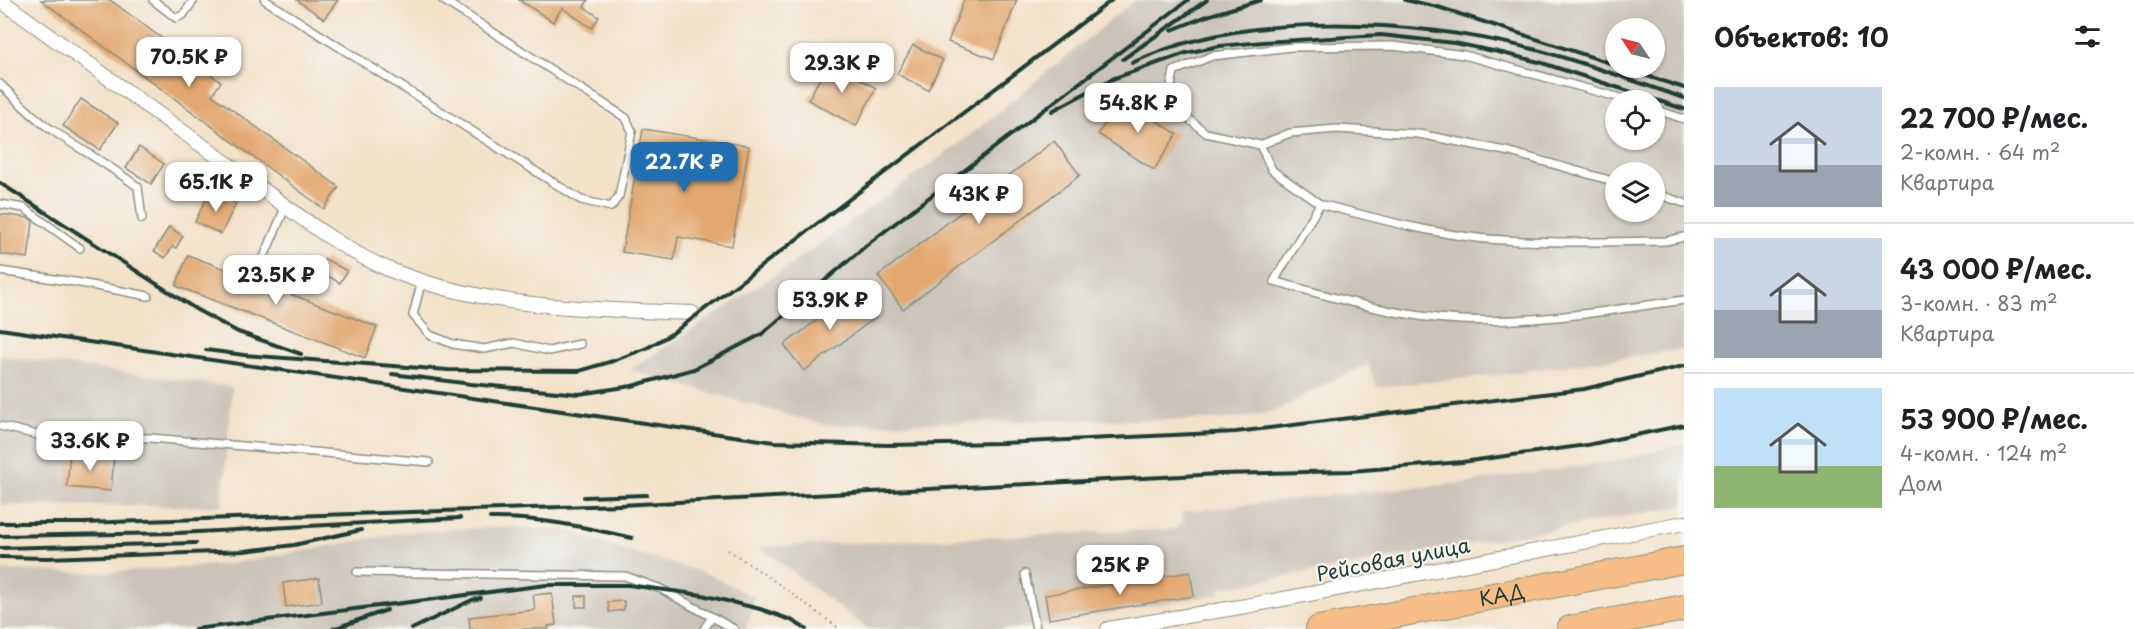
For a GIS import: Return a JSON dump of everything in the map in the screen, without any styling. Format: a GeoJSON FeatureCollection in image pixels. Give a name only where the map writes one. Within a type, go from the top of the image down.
{"type":"FeatureCollection","features":[{"type":"Feature","properties":{"kind":"highway","name":"КАД"},"geometry":{"type":"LineString","coordinates":[[1318,629],[1684,560]]}},
{"type":"Feature","properties":{"kind":"highway"},"geometry":{"type":"LineString","coordinates":[[1570,629],[1684,608]]}},
{"type":"Feature","properties":{"kind":"street"},"geometry":{"type":"LineString","coordinates":[[0,0],[286,206],[357,253],[388,269],[500,300],[548,307],[692,313]]}},
{"type":"Feature","properties":{"kind":"street","name":"Рейсовая улица"},"geometry":{"type":"LineString","coordinates":[[1108,629],[1246,606],[1684,523]]}},
{"type":"Feature","properties":{"kind":"lane"},"geometry":{"type":"LineString","coordinates":[[153,0],[176,18],[183,15],[194,0]]}},
{"type":"Feature","properties":{"kind":"lane"},"geometry":{"type":"LineString","coordinates":[[265,0],[581,200],[611,207],[619,196],[632,131],[626,118],[443,0]]}},
{"type":"Feature","properties":{"kind":"lane"},"geometry":{"type":"LineString","coordinates":[[1605,94],[1464,55],[1393,46],[1292,47],[1212,56],[1174,71],[1167,102],[1206,133],[1260,145],[1290,133],[1337,129],[1419,134],[1510,152],[1605,179]]}},
{"type":"Feature","properties":{"kind":"lane"},"geometry":{"type":"LineString","coordinates":[[0,84],[21,106],[51,130],[114,168],[138,187],[142,219]]}},
{"type":"Feature","properties":{"kind":"lane"},"geometry":{"type":"LineString","coordinates":[[1665,113],[1684,119]]}},
{"type":"Feature","properties":{"kind":"lane"},"geometry":{"type":"LineString","coordinates":[[1260,145],[1272,170],[1320,204],[1385,221],[1476,238],[1564,242],[1666,241],[1684,237]]}},
{"type":"Feature","properties":{"kind":"lane"},"geometry":{"type":"LineString","coordinates":[[1665,197],[1684,203]]}},
{"type":"Feature","properties":{"kind":"lane"},"geometry":{"type":"LineString","coordinates":[[0,204],[24,208],[80,248]]}},
{"type":"Feature","properties":{"kind":"lane"},"geometry":{"type":"LineString","coordinates":[[1320,204],[1274,281],[1356,304],[1461,320],[1512,320],[1684,300]]}},
{"type":"Feature","properties":{"kind":"lane"},"geometry":{"type":"LineString","coordinates":[[257,273],[277,222],[286,206]]}},
{"type":"Feature","properties":{"kind":"lane"},"geometry":{"type":"LineString","coordinates":[[0,270],[148,296]]}},
{"type":"Feature","properties":{"kind":"lane"},"geometry":{"type":"LineString","coordinates":[[422,280],[413,315],[430,335],[453,344],[484,349],[514,343],[549,351],[580,344]]}},
{"type":"Feature","properties":{"kind":"lane"},"geometry":{"type":"LineString","coordinates":[[0,426],[42,436],[151,438],[429,462]]}},
{"type":"Feature","properties":{"kind":"lane"},"geometry":{"type":"LineString","coordinates":[[357,572],[625,576],[661,589],[734,629]]}},
{"type":"Feature","properties":{"kind":"lane"},"geometry":{"type":"LineString","coordinates":[[1025,574],[1036,629]]}},
{"type":"Feature","properties":{"kind":"lane"},"geometry":{"type":"LineString","coordinates":[[704,629],[712,617]]}},
{"type":"Feature","properties":{"kind":"path"},"geometry":{"type":"LineString","coordinates":[[728,550],[840,629]]}},
{"type":"Feature","properties":{"kind":"shaded area"},"geometry":{"type":"Polygon","coordinates":[[[1135,0],[1684,0],[1684,349],[1500,375],[1377,387],[1368,364],[1280,409],[1249,417],[1216,420],[1068,420],[824,425],[630,370],[786,268],[963,141],[1135,0]]]}},
{"type":"Feature","properties":{"kind":"shaded area"},"geometry":{"type":"Polygon","coordinates":[[[0,356],[232,387],[222,506],[0,505],[0,356]]]}},
{"type":"Feature","properties":{"kind":"shaded area"},"geometry":{"type":"Polygon","coordinates":[[[1684,444],[1684,506],[1220,588],[1220,594],[1013,629],[868,629],[759,547],[1176,529],[1177,524],[1183,523],[1182,512],[1466,483],[1616,461],[1684,444]]]}},
{"type":"Feature","properties":{"kind":"shaded area"},"geometry":{"type":"Polygon","coordinates":[[[497,527],[566,530],[708,574],[755,598],[746,629],[0,629],[0,570],[99,573],[230,564],[407,532],[497,527]]]}},
{"type":"Feature","properties":{"kind":"building"},"geometry":{"type":"Polygon","coordinates":[[[41,0],[110,0],[221,82],[212,95],[339,187],[324,209],[41,0]]]}},
{"type":"Feature","properties":{"kind":"building"},"geometry":{"type":"Polygon","coordinates":[[[297,0],[338,0],[324,19],[297,0]]]}},
{"type":"Feature","properties":{"kind":"building"},"geometry":{"type":"Polygon","coordinates":[[[519,0],[588,0],[584,7],[599,17],[592,28],[562,8],[553,22],[519,0]]]}},
{"type":"Feature","properties":{"kind":"building"},"geometry":{"type":"Polygon","coordinates":[[[964,0],[1017,0],[994,59],[948,42],[964,0]]]}},
{"type":"Feature","properties":{"kind":"building"},"geometry":{"type":"Polygon","coordinates":[[[913,45],[943,60],[928,90],[897,74],[913,45]]]}},
{"type":"Feature","properties":{"kind":"building"},"geometry":{"type":"Polygon","coordinates":[[[829,62],[876,88],[856,126],[808,100],[829,62]]]}},
{"type":"Feature","properties":{"kind":"building"},"geometry":{"type":"Polygon","coordinates":[[[1122,98],[1177,134],[1154,170],[1098,134],[1122,98]]]}},
{"type":"Feature","properties":{"kind":"building"},"geometry":{"type":"Polygon","coordinates":[[[81,99],[118,123],[100,150],[63,126],[81,99]]]}},
{"type":"Feature","properties":{"kind":"building"},"geometry":{"type":"Polygon","coordinates":[[[643,129],[749,146],[732,246],[678,237],[674,260],[622,252],[643,129]]]}},
{"type":"Feature","properties":{"kind":"building"},"geometry":{"type":"Polygon","coordinates":[[[1054,141],[1080,175],[903,309],[878,276],[1054,141]]]}},
{"type":"Feature","properties":{"kind":"building"},"geometry":{"type":"Polygon","coordinates":[[[139,147],[164,164],[151,184],[126,168],[139,147]]]}},
{"type":"Feature","properties":{"kind":"building"},"geometry":{"type":"Polygon","coordinates":[[[210,191],[236,203],[221,234],[195,222],[210,191]]]}},
{"type":"Feature","properties":{"kind":"building"},"geometry":{"type":"Polygon","coordinates":[[[0,214],[29,218],[33,222],[28,258],[0,254],[0,214]]]}},
{"type":"Feature","properties":{"kind":"building"},"geometry":{"type":"Polygon","coordinates":[[[169,227],[183,236],[176,248],[173,246],[165,258],[154,251],[169,227]]]}},
{"type":"Feature","properties":{"kind":"building"},"geometry":{"type":"Polygon","coordinates":[[[188,255],[377,327],[365,358],[176,286],[188,255]]]}},
{"type":"Feature","properties":{"kind":"building"},"geometry":{"type":"Polygon","coordinates":[[[325,259],[347,271],[340,283],[318,270],[325,259]]]}},
{"type":"Feature","properties":{"kind":"building"},"geometry":{"type":"Polygon","coordinates":[[[856,291],[876,317],[804,371],[784,345],[856,291]]]}},
{"type":"Feature","properties":{"kind":"building"},"geometry":{"type":"Polygon","coordinates":[[[70,452],[114,456],[111,491],[67,487],[70,452]]]}},
{"type":"Feature","properties":{"kind":"building"},"geometry":{"type":"Polygon","coordinates":[[[1190,572],[1194,596],[1049,619],[1045,595],[1190,572]]]}},
{"type":"Feature","properties":{"kind":"building"},"geometry":{"type":"Polygon","coordinates":[[[319,578],[322,602],[286,607],[283,583],[319,578]]]}},
{"type":"Feature","properties":{"kind":"building"},"geometry":{"type":"Polygon","coordinates":[[[552,593],[556,625],[548,626],[549,629],[470,629],[469,617],[535,610],[533,595],[552,593]]]}},
{"type":"Feature","properties":{"kind":"building"},"geometry":{"type":"Polygon","coordinates":[[[576,596],[586,596],[586,607],[576,607],[576,596]]]}},
{"type":"Feature","properties":{"kind":"building"},"geometry":{"type":"Polygon","coordinates":[[[624,601],[624,610],[609,612],[608,602],[624,601]]]}},
{"type":"Feature","properties":{"kind":"railway"},"geometry":{"type":"LineString","coordinates":[[206,350],[244,355],[448,370],[579,371],[647,348],[673,333],[1112,0]]}},
{"type":"Feature","properties":{"kind":"railway"},"geometry":{"type":"LineString","coordinates":[[392,374],[579,394],[632,386],[694,369],[762,334],[868,244],[1188,0]]}},
{"type":"Feature","properties":{"kind":"railway"},"geometry":{"type":"LineString","coordinates":[[1123,59],[1207,0]]}},
{"type":"Feature","properties":{"kind":"railway"},"geometry":{"type":"LineString","coordinates":[[1172,30],[1207,16],[1261,0]]}},
{"type":"Feature","properties":{"kind":"railway"},"geometry":{"type":"LineString","coordinates":[[1405,0],[1438,7],[1605,61]]}},
{"type":"Feature","properties":{"kind":"railway"},"geometry":{"type":"LineString","coordinates":[[1132,63],[1177,45],[1226,34],[1279,27],[1386,26],[1490,40],[1537,50],[1684,98]]}},
{"type":"Feature","properties":{"kind":"railway"},"geometry":{"type":"LineString","coordinates":[[1052,111],[1112,79],[1186,53],[1220,46],[1263,42],[1381,35],[1454,43],[1539,62],[1684,109]]}},
{"type":"Feature","properties":{"kind":"railway"},"geometry":{"type":"LineString","coordinates":[[1654,78],[1684,88]]}},
{"type":"Feature","properties":{"kind":"railway"},"geometry":{"type":"LineString","coordinates":[[0,183],[197,310],[238,332],[301,354]]}},
{"type":"Feature","properties":{"kind":"railway"},"geometry":{"type":"LineString","coordinates":[[0,329],[774,442],[888,445],[1003,443],[1236,432],[1584,389],[1684,366]]}},
{"type":"Feature","properties":{"kind":"railway"},"geometry":{"type":"LineString","coordinates":[[0,523],[83,523],[620,505],[1220,474],[1351,471],[1462,462],[1587,445],[1684,425]]}},
{"type":"Feature","properties":{"kind":"railway"},"geometry":{"type":"LineString","coordinates":[[584,497],[647,495]]}},
{"type":"Feature","properties":{"kind":"railway"},"geometry":{"type":"LineString","coordinates":[[0,536],[179,533],[460,518]]}},
{"type":"Feature","properties":{"kind":"railway"},"geometry":{"type":"LineString","coordinates":[[490,518],[544,521],[632,538]]}},
{"type":"Feature","properties":{"kind":"railway"},"geometry":{"type":"LineString","coordinates":[[0,557],[47,558],[244,551],[294,545],[361,530]]}},
{"type":"Feature","properties":{"kind":"railway"},"geometry":{"type":"LineString","coordinates":[[0,548],[196,543]]}},
{"type":"Feature","properties":{"kind":"railway"},"geometry":{"type":"LineString","coordinates":[[195,629],[546,585],[628,585],[702,595],[760,609],[791,620],[806,629]]}},
{"type":"Feature","properties":{"kind":"railway"},"geometry":{"type":"LineString","coordinates":[[412,629],[472,600],[481,598]]}},
{"type":"Feature","properties":{"kind":"railway"},"geometry":{"type":"LineString","coordinates":[[333,629],[387,610]]}}]}
